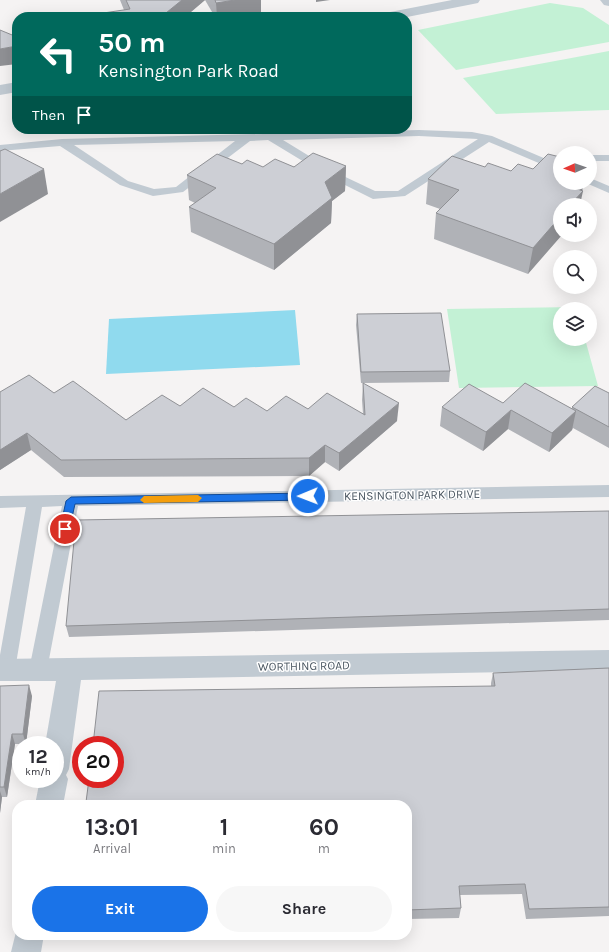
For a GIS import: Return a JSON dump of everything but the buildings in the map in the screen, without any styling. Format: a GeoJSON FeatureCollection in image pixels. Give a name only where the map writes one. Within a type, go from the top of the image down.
{"type":"FeatureCollection","features":[{"type":"Feature","properties":{"kind":"street"},"geometry":{"type":"LineString","coordinates":[[411,12],[473,0]]}},
{"type":"Feature","properties":{"kind":"street"},"geometry":{"type":"LineString","coordinates":[[0,90],[12,88]]}},
{"type":"Feature","properties":{"kind":"street","name":"WORTHING ROAD"},"geometry":{"type":"LineString","coordinates":[[3,670],[609,660]]}},
{"type":"Feature","properties":{"kind":"street"},"geometry":{"type":"LineString","coordinates":[[60,736],[70,670]]}},
{"type":"Feature","properties":{"kind":"street"},"geometry":{"type":"LineString","coordinates":[[50,800],[52,788]]}},
{"type":"Feature","properties":{"kind":"street"},"geometry":{"type":"LineString","coordinates":[[26,952],[28,940]]}},
{"type":"Feature","properties":{"kind":"lane"},"geometry":{"type":"LineString","coordinates":[[0,148],[62,142],[419,134],[472,135],[488,138],[553,166]]}},
{"type":"Feature","properties":{"kind":"lane"},"geometry":{"type":"LineString","coordinates":[[271,137],[334,175],[373,195],[401,194],[488,138]]}},
{"type":"Feature","properties":{"kind":"lane"},"geometry":{"type":"LineString","coordinates":[[62,142],[124,183],[153,193],[180,190],[246,138]]}},
{"type":"Feature","properties":{"kind":"lane"},"geometry":{"type":"LineString","coordinates":[[597,158],[609,158]]}},
{"type":"Feature","properties":{"kind":"lane"},"geometry":{"type":"LineString","coordinates":[[548,164],[553,163]]}},
{"type":"Feature","properties":{"kind":"lane"},"geometry":{"type":"LineString","coordinates":[[597,184],[609,190]]}},
{"type":"Feature","properties":{"kind":"lane","name":"KENSINGTON PARK DRIVE"},"geometry":{"type":"LineString","coordinates":[[0,502],[609,491]]}},
{"type":"Feature","properties":{"kind":"lane"},"geometry":{"type":"LineString","coordinates":[[3,670],[35,501]]}},
{"type":"Feature","properties":{"kind":"lane"},"geometry":{"type":"LineString","coordinates":[[38,670],[71,501]]}},
{"type":"Feature","properties":{"kind":"green space"},"geometry":{"type":"Polygon","coordinates":[[[550,3],[583,8],[609,25],[609,42],[456,70],[418,30],[550,3]]]}},
{"type":"Feature","properties":{"kind":"green space"},"geometry":{"type":"Polygon","coordinates":[[[609,51],[609,110],[496,114],[463,78],[609,51]]]}},
{"type":"Feature","properties":{"kind":"green space"},"geometry":{"type":"Polygon","coordinates":[[[553,307],[553,346],[587,346],[598,386],[459,388],[447,309],[553,307]]]}},
{"type":"Feature","properties":{"kind":"water"},"geometry":{"type":"Polygon","coordinates":[[[295,310],[300,365],[106,374],[109,319],[295,310]]]}},
{"type":"Feature","properties":{"kind":"slow traffic"},"geometry":{"type":"LineString","coordinates":[[144,500],[198,498]]}},
{"type":"Feature","properties":{"kind":"route"},"geometry":{"type":"LineString","coordinates":[[65,529],[71,501],[308,496]]}}]}
